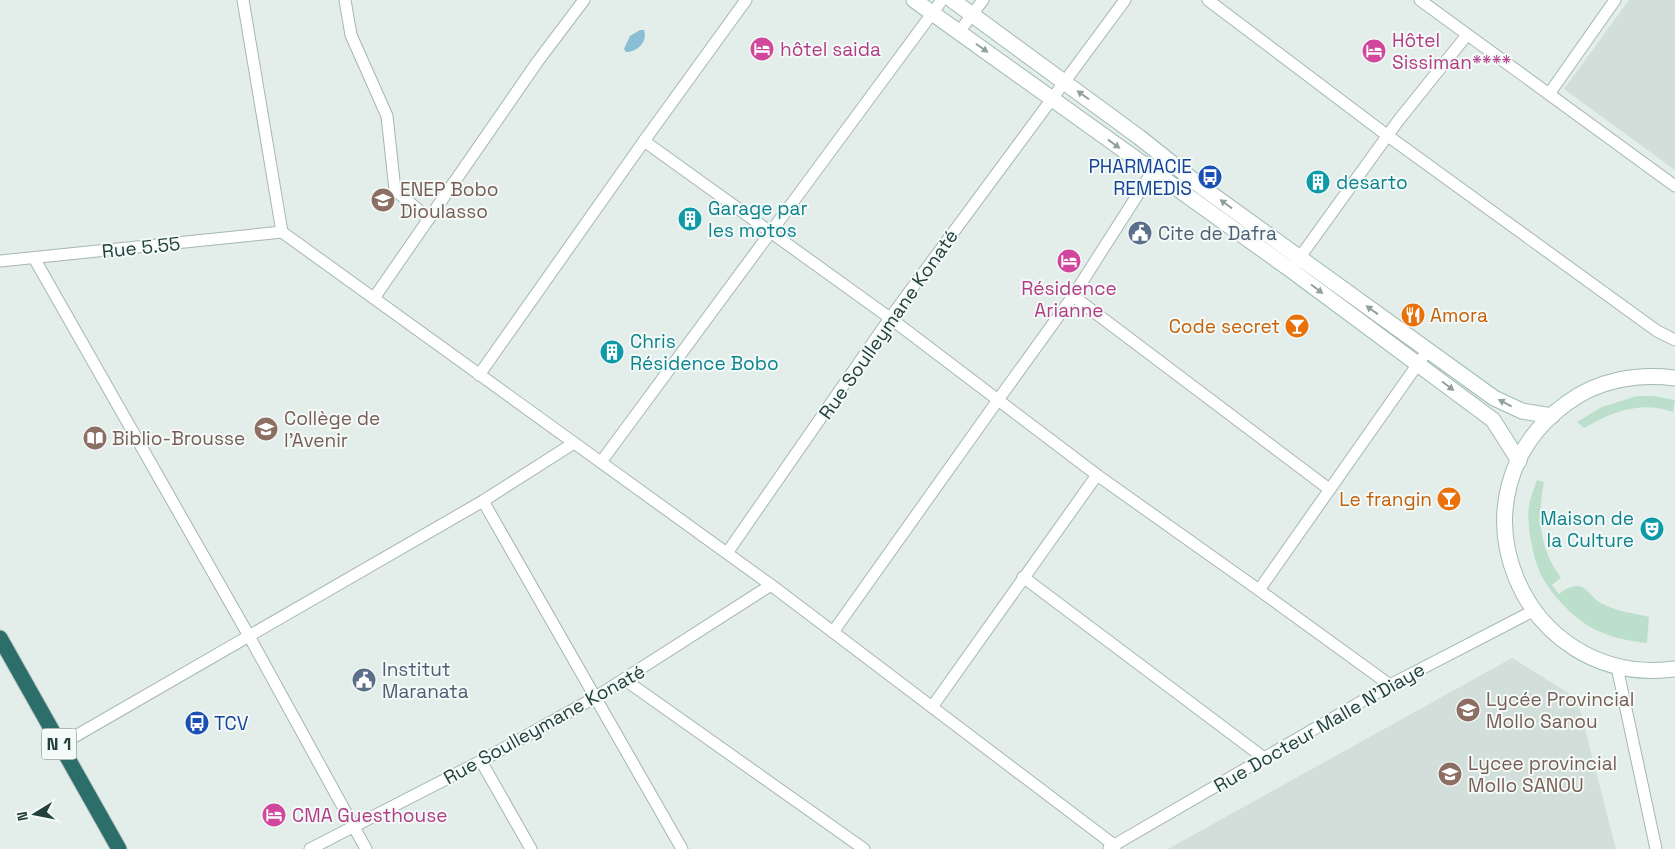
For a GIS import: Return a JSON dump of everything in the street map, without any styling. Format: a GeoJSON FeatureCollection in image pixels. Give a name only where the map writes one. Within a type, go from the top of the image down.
{"type":"FeatureCollection","features":[{"type":"Feature","properties":{"kind":"highway","name":"N 1"},"geometry":{"type":"LineString","coordinates":[[0,638],[119,849]]}},
{"type":"Feature","properties":{"kind":"main road"},"geometry":{"type":"LineString","coordinates":[[914,0],[1152,172],[1296,264],[1494,398],[1522,411],[1552,416]]}},
{"type":"Feature","properties":{"kind":"main road"},"geometry":{"type":"LineString","coordinates":[[952,0],[1163,155],[1418,364],[1493,420],[1519,461]]}},
{"type":"Feature","properties":{"kind":"main road"},"geometry":{"type":"LineString","coordinates":[[1675,378],[1638,377],[1603,384],[1581,394],[1552,416],[1530,441],[1519,461],[1511,480],[1505,520],[1506,540],[1516,580],[1533,611],[1554,634],[1574,648],[1595,659],[1618,667],[1641,670],[1675,669]]}},
{"type":"Feature","properties":{"kind":"street"},"geometry":{"type":"LineString","coordinates":[[242,0],[282,232],[771,585],[932,707],[1112,848]]}},
{"type":"Feature","properties":{"kind":"street"},"geometry":{"type":"LineString","coordinates":[[345,0],[352,35],[387,116],[395,190],[429,219]]}},
{"type":"Feature","properties":{"kind":"street"},"geometry":{"type":"LineString","coordinates":[[374,298],[538,61],[584,0]]}},
{"type":"Feature","properties":{"kind":"street"},"geometry":{"type":"LineString","coordinates":[[479,375],[746,0]]}},
{"type":"Feature","properties":{"kind":"street"},"geometry":{"type":"LineString","coordinates":[[601,462],[942,0]]}},
{"type":"Feature","properties":{"kind":"street"},"geometry":{"type":"LineString","coordinates":[[959,32],[983,0]]}},
{"type":"Feature","properties":{"kind":"street","name":"Rue Soulleymane Konaté"},"geometry":{"type":"LineString","coordinates":[[727,554],[890,318],[1125,0]]}},
{"type":"Feature","properties":{"kind":"street"},"geometry":{"type":"LineString","coordinates":[[1208,0],[1388,136],[1657,331],[1675,340]]}},
{"type":"Feature","properties":{"kind":"street"},"geometry":{"type":"LineString","coordinates":[[1420,0],[1675,186]]}},
{"type":"Feature","properties":{"kind":"street"},"geometry":{"type":"LineString","coordinates":[[1549,94],[1612,1]]}},
{"type":"Feature","properties":{"kind":"street"},"geometry":{"type":"LineString","coordinates":[[1296,264],[1388,136],[1467,35]]}},
{"type":"Feature","properties":{"kind":"street"},"geometry":{"type":"LineString","coordinates":[[644,141],[890,318],[1097,475],[1390,685]]}},
{"type":"Feature","properties":{"kind":"street"},"geometry":{"type":"LineString","coordinates":[[833,632],[1073,296],[1163,155]]}},
{"type":"Feature","properties":{"kind":"street","name":"Rue 5.55"},"geometry":{"type":"LineString","coordinates":[[0,261],[282,232]]}},
{"type":"Feature","properties":{"kind":"street"},"geometry":{"type":"LineString","coordinates":[[34,258],[249,636],[366,849]]}},
{"type":"Feature","properties":{"kind":"street"},"geometry":{"type":"LineString","coordinates":[[1073,296],[1329,489]]}},
{"type":"Feature","properties":{"kind":"street"},"geometry":{"type":"LineString","coordinates":[[1260,590],[1427,351]]}},
{"type":"Feature","properties":{"kind":"street"},"geometry":{"type":"LineString","coordinates":[[60,745],[484,501],[574,443]]}},
{"type":"Feature","properties":{"kind":"street"},"geometry":{"type":"LineString","coordinates":[[932,707],[1097,475]]}},
{"type":"Feature","properties":{"kind":"street"},"geometry":{"type":"LineString","coordinates":[[484,501],[682,849]]}},
{"type":"Feature","properties":{"kind":"street"},"geometry":{"type":"LineString","coordinates":[[1023,577],[1264,758]]}},
{"type":"Feature","properties":{"kind":"street","name":"Rue Soulleymane Konaté"},"geometry":{"type":"LineString","coordinates":[[310,849],[481,762],[596,697],[771,585]]}},
{"type":"Feature","properties":{"kind":"street","name":"Rue Docteur Malle N'Diaye"},"geometry":{"type":"LineString","coordinates":[[1112,848],[1390,685],[1533,611]]}},
{"type":"Feature","properties":{"kind":"street"},"geometry":{"type":"LineString","coordinates":[[1618,667],[1656,849]]}},
{"type":"Feature","properties":{"kind":"street"},"geometry":{"type":"LineString","coordinates":[[625,680],[864,849]]}},
{"type":"Feature","properties":{"kind":"street"},"geometry":{"type":"LineString","coordinates":[[481,762],[531,849]]}},
{"type":"Feature","properties":{"kind":"shaded area"},"geometry":{"type":"Polygon","coordinates":[[[1629,0],[1675,0],[1675,170],[1564,89],[1629,0]]]}},
{"type":"Feature","properties":{"kind":"shaded area","name":"Lycee provincial Mollo SANOU"},"geometry":{"type":"Polygon","coordinates":[[[1512,658],[1577,698],[1616,849],[1168,849],[1512,658]]]}},
{"type":"Feature","properties":{"kind":"green space"},"geometry":{"type":"Polygon","coordinates":[[[1637,396],[1654,396],[1675,400],[1673,412],[1649,407],[1638,408],[1605,417],[1584,428],[1577,422],[1602,407],[1637,396]]]}},
{"type":"Feature","properties":{"kind":"green space"},"geometry":{"type":"Polygon","coordinates":[[[1537,480],[1544,482],[1541,520],[1544,544],[1561,578],[1552,585],[1559,594],[1570,587],[1580,586],[1605,605],[1617,610],[1649,617],[1647,643],[1619,638],[1592,628],[1569,611],[1550,588],[1537,566],[1529,530],[1529,505],[1537,480]]]}},
{"type":"Feature","properties":{"kind":"water"},"geometry":{"type":"Polygon","coordinates":[[[640,30],[644,30],[645,34],[641,46],[626,52],[624,49],[630,36],[640,30]]]}},
{"type":"Feature","properties":{"kind":"place","name":"hôtel saida"},"geometry":{"type":"Point","coordinates":[762,49]}},
{"type":"Feature","properties":{"kind":"place","name":"Hôtel Sissiman****"},"geometry":{"type":"Point","coordinates":[1374,51]}},
{"type":"Feature","properties":{"kind":"place","name":"PHARMACIE REMEDIS"},"geometry":{"type":"Point","coordinates":[1210,177]}},
{"type":"Feature","properties":{"kind":"place","name":"desarto"},"geometry":{"type":"Point","coordinates":[1318,182]}},
{"type":"Feature","properties":{"kind":"place","name":"ENEP Bobo Dioulasso"},"geometry":{"type":"Point","coordinates":[383,200]}},
{"type":"Feature","properties":{"kind":"place","name":"Garage par les motos"},"geometry":{"type":"Point","coordinates":[690,219]}},
{"type":"Feature","properties":{"kind":"place","name":"Cite de Dafra"},"geometry":{"type":"Point","coordinates":[1140,233]}},
{"type":"Feature","properties":{"kind":"place","name":"Résidence Arianne"},"geometry":{"type":"Point","coordinates":[1069,261]}},
{"type":"Feature","properties":{"kind":"place","name":"Amora"},"geometry":{"type":"Point","coordinates":[1413,315]}},
{"type":"Feature","properties":{"kind":"place","name":"Code secret"},"geometry":{"type":"Point","coordinates":[1297,326]}},
{"type":"Feature","properties":{"kind":"place","name":"Chris Résidence Bobo"},"geometry":{"type":"Point","coordinates":[612,352]}},
{"type":"Feature","properties":{"kind":"place","name":"Collège de l'Avenir"},"geometry":{"type":"Point","coordinates":[266,429]}},
{"type":"Feature","properties":{"kind":"place","name":"Biblio-Brousse"},"geometry":{"type":"Point","coordinates":[95,438]}},
{"type":"Feature","properties":{"kind":"place","name":"Le frangin"},"geometry":{"type":"Point","coordinates":[1449,499]}},
{"type":"Feature","properties":{"kind":"place","name":"Maison de la Culture"},"geometry":{"type":"Point","coordinates":[1652,529]}},
{"type":"Feature","properties":{"kind":"place","name":"Institut Maranata"},"geometry":{"type":"Point","coordinates":[364,680]}},
{"type":"Feature","properties":{"kind":"place","name":"Lycée Provincial Mollo Sanou"},"geometry":{"type":"Point","coordinates":[1468,710]}},
{"type":"Feature","properties":{"kind":"place","name":"TCV"},"geometry":{"type":"Point","coordinates":[197,723]}},
{"type":"Feature","properties":{"kind":"place","name":"Lycee provincial Mollo SANOU"},"geometry":{"type":"Point","coordinates":[1450,774]}},
{"type":"Feature","properties":{"kind":"place","name":"CMA Guesthouse"},"geometry":{"type":"Point","coordinates":[274,815]}}]}
